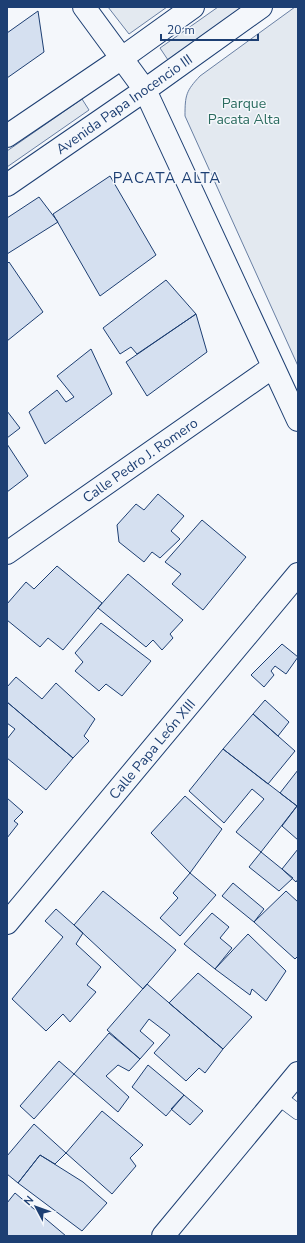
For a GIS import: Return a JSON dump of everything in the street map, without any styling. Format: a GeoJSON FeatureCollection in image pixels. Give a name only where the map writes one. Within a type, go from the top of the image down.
{"type":"FeatureCollection","features":[{"type":"Feature","properties":{"kind":"street"},"geometry":{"type":"LineString","coordinates":[[84,7],[145,90],[298,420]]}},
{"type":"Feature","properties":{"kind":"street"},"geometry":{"type":"LineString","coordinates":[[7,136],[122,58],[193,7]]}},
{"type":"Feature","properties":{"kind":"street","name":"Avenida Papa Inocencio III"},"geometry":{"type":"LineString","coordinates":[[7,186],[261,7]]}},
{"type":"Feature","properties":{"kind":"street","name":"Calle Pedro J. Romero"},"geometry":{"type":"LineString","coordinates":[[7,553],[273,367]]}},
{"type":"Feature","properties":{"kind":"street","name":"Calle Papa León XIII"},"geometry":{"type":"LineString","coordinates":[[7,923],[298,574]]}},
{"type":"Feature","properties":{"kind":"street"},"geometry":{"type":"LineString","coordinates":[[163,1236],[298,1073]]}},
{"type":"Feature","properties":{"kind":"lane"},"geometry":{"type":"LineString","coordinates":[[278,1097],[298,1112]]}},
{"type":"Feature","properties":{"kind":"green space"},"geometry":{"type":"Polygon","coordinates":[[[108,7],[167,7],[129,34],[108,7]]]}},
{"type":"Feature","properties":{"kind":"green space"},"geometry":{"type":"Polygon","coordinates":[[[218,7],[242,7],[168,60],[160,48],[218,7]]]}},
{"type":"Feature","properties":{"kind":"green space","name":"Parque Pacata Alta"},"geometry":{"type":"Polygon","coordinates":[[[295,7],[298,7],[298,366],[185,116],[187,94],[200,76],[295,7]]]}},
{"type":"Feature","properties":{"kind":"green space"},"geometry":{"type":"Polygon","coordinates":[[[82,99],[89,110],[7,167],[7,151],[82,99]]]}},
{"type":"Feature","properties":{"kind":"building"},"geometry":{"type":"Polygon","coordinates":[[[38,11],[44,52],[7,78],[7,33],[38,11]]]}},
{"type":"Feature","properties":{"kind":"building"},"geometry":{"type":"Polygon","coordinates":[[[110,176],[156,255],[100,296],[53,214],[110,176]]]}},
{"type":"Feature","properties":{"kind":"building"},"geometry":{"type":"Polygon","coordinates":[[[39,197],[58,222],[7,254],[7,218],[39,197]]]}},
{"type":"Feature","properties":{"kind":"building"},"geometry":{"type":"Polygon","coordinates":[[[9,262],[43,312],[7,341],[7,264],[9,262]]]}},
{"type":"Feature","properties":{"kind":"building"},"geometry":{"type":"Polygon","coordinates":[[[166,280],[196,314],[137,354],[131,347],[120,354],[103,328],[166,280]]]}},
{"type":"Feature","properties":{"kind":"building"},"geometry":{"type":"Polygon","coordinates":[[[196,314],[207,352],[147,396],[126,362],[196,314]]]}},
{"type":"Feature","properties":{"kind":"building"},"geometry":{"type":"Polygon","coordinates":[[[91,349],[112,394],[45,444],[29,412],[57,390],[66,402],[74,397],[57,376],[91,349]]]}},
{"type":"Feature","properties":{"kind":"building"},"geometry":{"type":"Polygon","coordinates":[[[7,411],[20,428],[7,438],[7,411]]]}},
{"type":"Feature","properties":{"kind":"building"},"geometry":{"type":"Polygon","coordinates":[[[7,444],[28,476],[7,492],[7,444]]]}},
{"type":"Feature","properties":{"kind":"building"},"geometry":{"type":"Polygon","coordinates":[[[158,494],[184,516],[171,531],[180,539],[160,558],[152,552],[144,562],[119,542],[117,525],[136,504],[144,510],[158,494]]]}},
{"type":"Feature","properties":{"kind":"building"},"geometry":{"type":"Polygon","coordinates":[[[202,520],[246,557],[203,610],[172,584],[181,574],[165,562],[202,520]]]}},
{"type":"Feature","properties":{"kind":"building"},"geometry":{"type":"Polygon","coordinates":[[[57,566],[102,603],[63,650],[48,638],[40,647],[7,620],[7,604],[26,582],[34,589],[57,566]]]}},
{"type":"Feature","properties":{"kind":"building"},"geometry":{"type":"Polygon","coordinates":[[[128,574],[183,620],[170,634],[173,638],[162,650],[153,640],[146,647],[98,608],[128,574]]]}},
{"type":"Feature","properties":{"kind":"building"},"geometry":{"type":"Polygon","coordinates":[[[101,623],[151,661],[122,696],[106,684],[99,691],[75,671],[83,662],[75,653],[101,623]]]}},
{"type":"Feature","properties":{"kind":"building"},"geometry":{"type":"Polygon","coordinates":[[[282,644],[298,657],[286,674],[275,666],[271,671],[274,675],[264,687],[251,675],[282,644]]]}},
{"type":"Feature","properties":{"kind":"building"},"geometry":{"type":"Polygon","coordinates":[[[16,677],[42,699],[56,683],[95,719],[84,736],[89,741],[73,758],[7,702],[7,687],[16,677]]]}},
{"type":"Feature","properties":{"kind":"building"},"geometry":{"type":"Polygon","coordinates":[[[265,700],[289,722],[278,736],[253,714],[265,700]]]}},
{"type":"Feature","properties":{"kind":"building"},"geometry":{"type":"Polygon","coordinates":[[[7,702],[73,758],[46,790],[7,758],[7,739],[15,729],[7,723],[7,702]]]}},
{"type":"Feature","properties":{"kind":"building"},"geometry":{"type":"Polygon","coordinates":[[[253,714],[295,751],[268,784],[223,749],[253,714]]]}},
{"type":"Feature","properties":{"kind":"building"},"geometry":{"type":"Polygon","coordinates":[[[223,749],[297,806],[261,852],[236,832],[264,799],[252,789],[224,823],[189,791],[223,749]]]}},
{"type":"Feature","properties":{"kind":"building"},"geometry":{"type":"Polygon","coordinates":[[[298,770],[298,804],[297,806],[280,793],[298,770]]]}},
{"type":"Feature","properties":{"kind":"building"},"geometry":{"type":"Polygon","coordinates":[[[185,796],[222,829],[190,873],[151,833],[185,796]]]}},
{"type":"Feature","properties":{"kind":"building"},"geometry":{"type":"Polygon","coordinates":[[[7,798],[23,812],[14,821],[18,824],[7,838],[7,798]]]}},
{"type":"Feature","properties":{"kind":"building"},"geometry":{"type":"Polygon","coordinates":[[[297,806],[298,807],[298,840],[282,826],[297,806]]]}},
{"type":"Feature","properties":{"kind":"building"},"geometry":{"type":"Polygon","coordinates":[[[298,849],[298,879],[296,882],[282,869],[298,849]]]}},
{"type":"Feature","properties":{"kind":"building"},"geometry":{"type":"Polygon","coordinates":[[[261,852],[293,878],[279,891],[249,867],[261,852]]]}},
{"type":"Feature","properties":{"kind":"building"},"geometry":{"type":"Polygon","coordinates":[[[190,873],[216,895],[180,936],[160,918],[178,898],[173,893],[190,873]]]}},
{"type":"Feature","properties":{"kind":"building"},"geometry":{"type":"Polygon","coordinates":[[[233,883],[264,909],[254,922],[222,896],[233,883]]]}},
{"type":"Feature","properties":{"kind":"building"},"geometry":{"type":"Polygon","coordinates":[[[103,891],[176,950],[143,989],[74,925],[103,891]]]}},
{"type":"Feature","properties":{"kind":"building"},"geometry":{"type":"Polygon","coordinates":[[[286,891],[298,902],[298,956],[295,959],[254,922],[286,891]]]}},
{"type":"Feature","properties":{"kind":"building"},"geometry":{"type":"Polygon","coordinates":[[[56,909],[83,933],[76,944],[101,967],[87,985],[96,992],[70,1022],[63,1014],[46,1031],[12,999],[63,937],[45,921],[56,909]]]}},
{"type":"Feature","properties":{"kind":"building"},"geometry":{"type":"Polygon","coordinates":[[[212,913],[229,927],[220,938],[232,948],[215,969],[184,944],[212,913]]]}},
{"type":"Feature","properties":{"kind":"building"},"geometry":{"type":"Polygon","coordinates":[[[248,934],[286,971],[266,1001],[252,989],[250,995],[215,969],[248,934]]]}},
{"type":"Feature","properties":{"kind":"building"},"geometry":{"type":"Polygon","coordinates":[[[198,973],[252,1017],[223,1049],[169,1003],[198,973]]]}},
{"type":"Feature","properties":{"kind":"building"},"geometry":{"type":"Polygon","coordinates":[[[147,984],[223,1049],[205,1073],[199,1068],[186,1081],[154,1053],[170,1035],[149,1019],[140,1031],[154,1043],[140,1059],[107,1030],[147,984]]]}},
{"type":"Feature","properties":{"kind":"building"},"geometry":{"type":"Polygon","coordinates":[[[109,1033],[140,1059],[129,1071],[118,1065],[106,1076],[129,1097],[118,1112],[74,1074],[109,1033]]]}},
{"type":"Feature","properties":{"kind":"building"},"geometry":{"type":"Polygon","coordinates":[[[59,1061],[74,1074],[34,1119],[20,1106],[59,1061]]]}},
{"type":"Feature","properties":{"kind":"building"},"geometry":{"type":"Polygon","coordinates":[[[148,1065],[184,1095],[166,1116],[132,1087],[148,1065]]]}},
{"type":"Feature","properties":{"kind":"building"},"geometry":{"type":"Polygon","coordinates":[[[184,1095],[203,1111],[190,1125],[171,1109],[184,1095]]]}},
{"type":"Feature","properties":{"kind":"building"},"geometry":{"type":"Polygon","coordinates":[[[102,1111],[143,1145],[130,1158],[136,1166],[112,1194],[66,1153],[102,1111]]]}},
{"type":"Feature","properties":{"kind":"building"},"geometry":{"type":"Polygon","coordinates":[[[34,1124],[66,1153],[55,1164],[40,1155],[18,1183],[7,1174],[7,1156],[34,1124]]]}},
{"type":"Feature","properties":{"kind":"building"},"geometry":{"type":"Polygon","coordinates":[[[40,1155],[83,1182],[107,1203],[82,1231],[18,1183],[40,1155]]]}},
{"type":"Feature","properties":{"kind":"building"},"geometry":{"type":"Polygon","coordinates":[[[15,1193],[66,1236],[7,1236],[7,1203],[15,1193]]]}},
{"type":"Feature","properties":{"kind":"district","name":"PACATA ALTA"},"geometry":{"type":"Point","coordinates":[167,178]}}]}
